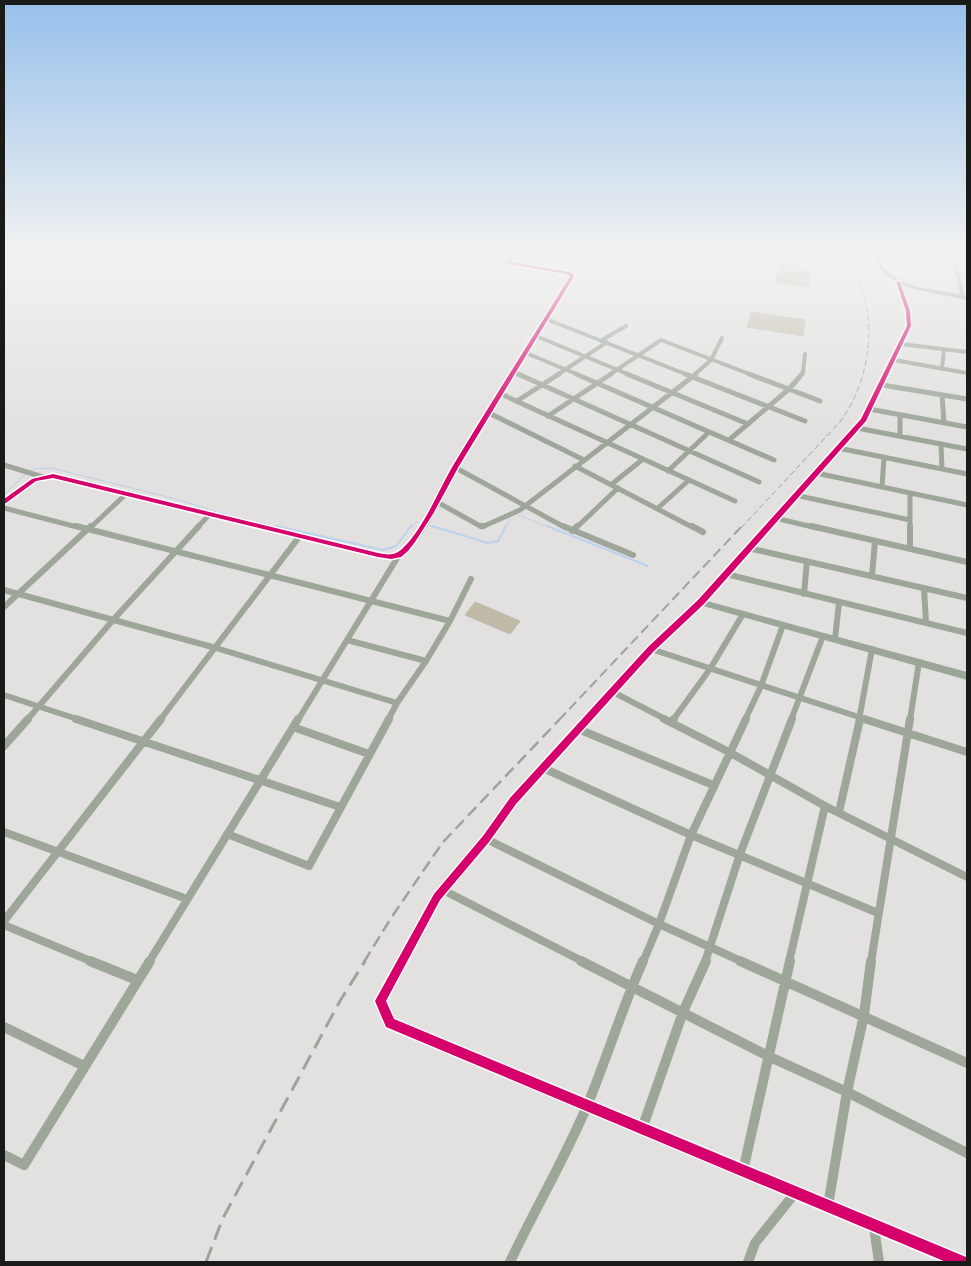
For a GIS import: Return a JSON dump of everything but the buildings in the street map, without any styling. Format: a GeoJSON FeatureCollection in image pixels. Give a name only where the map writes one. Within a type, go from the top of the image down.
{"type":"FeatureCollection","features":[{"type":"Feature","properties":{"kind":"street"},"geometry":{"type":"LineString","coordinates":[[4,1155],[24,1165],[399,555],[407,548],[437,502],[550,312]]}},
{"type":"Feature","properties":{"kind":"street"},"geometry":{"type":"LineString","coordinates":[[908,312],[908,326],[894,360],[857,428],[701,602],[651,650],[513,800],[486,840],[442,890],[380,1000],[390,1023],[961,1262]]}},
{"type":"Feature","properties":{"kind":"street"},"geometry":{"type":"LineString","coordinates":[[546,319],[805,421]]}},
{"type":"Feature","properties":{"kind":"street"},"geometry":{"type":"LineString","coordinates":[[602,340],[626,326]]}},
{"type":"Feature","properties":{"kind":"street"},"geometry":{"type":"LineString","coordinates":[[536,336],[748,424]]}},
{"type":"Feature","properties":{"kind":"street"},"geometry":{"type":"LineString","coordinates":[[437,502],[482,526],[520,510],[575,466],[656,407],[693,376],[711,360],[722,338]]}},
{"type":"Feature","properties":{"kind":"street"},"geometry":{"type":"LineString","coordinates":[[548,416],[661,340],[820,401]]}},
{"type":"Feature","properties":{"kind":"street"},"geometry":{"type":"LineString","coordinates":[[517,401],[607,342]]}},
{"type":"Feature","properties":{"kind":"street"},"geometry":{"type":"LineString","coordinates":[[901,344],[967,352]]}},
{"type":"Feature","properties":{"kind":"street"},"geometry":{"type":"LineString","coordinates":[[942,369],[944,349]]}},
{"type":"Feature","properties":{"kind":"street"},"geometry":{"type":"LineString","coordinates":[[526,353],[656,407],[774,460]]}},
{"type":"Feature","properties":{"kind":"street"},"geometry":{"type":"LineString","coordinates":[[729,440],[789,389],[803,372],[805,354]]}},
{"type":"Feature","properties":{"kind":"street"},"geometry":{"type":"LineString","coordinates":[[894,360],[967,373]]}},
{"type":"Feature","properties":{"kind":"street"},"geometry":{"type":"LineString","coordinates":[[514,372],[759,482]]}},
{"type":"Feature","properties":{"kind":"street"},"geometry":{"type":"LineString","coordinates":[[882,385],[967,399]]}},
{"type":"Feature","properties":{"kind":"street"},"geometry":{"type":"LineString","coordinates":[[501,394],[735,501]]}},
{"type":"Feature","properties":{"kind":"street"},"geometry":{"type":"LineString","coordinates":[[942,395],[944,422]]}},
{"type":"Feature","properties":{"kind":"street"},"geometry":{"type":"LineString","coordinates":[[869,409],[967,427]]}},
{"type":"Feature","properties":{"kind":"street"},"geometry":{"type":"LineString","coordinates":[[489,413],[584,460]]}},
{"type":"Feature","properties":{"kind":"street"},"geometry":{"type":"LineString","coordinates":[[900,415],[900,436]]}},
{"type":"Feature","properties":{"kind":"street"},"geometry":{"type":"LineString","coordinates":[[857,428],[967,449]]}},
{"type":"Feature","properties":{"kind":"street"},"geometry":{"type":"LineString","coordinates":[[668,471],[709,432]]}},
{"type":"Feature","properties":{"kind":"street"},"geometry":{"type":"LineString","coordinates":[[940,444],[942,469]]}},
{"type":"Feature","properties":{"kind":"street"},"geometry":{"type":"LineString","coordinates":[[838,448],[967,474]]}},
{"type":"Feature","properties":{"kind":"street"},"geometry":{"type":"LineString","coordinates":[[882,487],[884,457]]}},
{"type":"Feature","properties":{"kind":"street"},"geometry":{"type":"LineString","coordinates":[[612,484],[643,458]]}},
{"type":"Feature","properties":{"kind":"street"},"geometry":{"type":"LineString","coordinates":[[4,465],[43,477]]}},
{"type":"Feature","properties":{"kind":"street"},"geometry":{"type":"LineString","coordinates":[[575,466],[703,532]]}},
{"type":"Feature","properties":{"kind":"street"},"geometry":{"type":"LineString","coordinates":[[456,468],[526,504],[572,531],[634,555]]}},
{"type":"Feature","properties":{"kind":"street"},"geometry":{"type":"LineString","coordinates":[[816,473],[967,505]]}},
{"type":"Feature","properties":{"kind":"street"},"geometry":{"type":"LineString","coordinates":[[4,502],[34,480],[53,476],[299,537],[390,557],[399,555]]}},
{"type":"Feature","properties":{"kind":"street"},"geometry":{"type":"LineString","coordinates":[[658,508],[689,480]]}},
{"type":"Feature","properties":{"kind":"street"},"geometry":{"type":"LineString","coordinates":[[572,531],[618,488]]}},
{"type":"Feature","properties":{"kind":"street"},"geometry":{"type":"LineString","coordinates":[[910,493],[910,549]]}},
{"type":"Feature","properties":{"kind":"street"},"geometry":{"type":"LineString","coordinates":[[4,607],[126,494]]}},
{"type":"Feature","properties":{"kind":"street"},"geometry":{"type":"LineString","coordinates":[[795,495],[910,520]]}},
{"type":"Feature","properties":{"kind":"street"},"geometry":{"type":"LineString","coordinates":[[4,508],[270,574],[450,622]]}},
{"type":"Feature","properties":{"kind":"street"},"geometry":{"type":"LineString","coordinates":[[4,746],[113,620],[210,515]]}},
{"type":"Feature","properties":{"kind":"street"},"geometry":{"type":"LineString","coordinates":[[775,518],[967,562]]}},
{"type":"Feature","properties":{"kind":"street"},"geometry":{"type":"LineString","coordinates":[[4,921],[216,648],[299,537]]}},
{"type":"Feature","properties":{"kind":"street"},"geometry":{"type":"LineString","coordinates":[[872,576],[875,541]]}},
{"type":"Feature","properties":{"kind":"street"},"geometry":{"type":"LineString","coordinates":[[748,548],[967,598]]}},
{"type":"Feature","properties":{"kind":"street"},"geometry":{"type":"LineString","coordinates":[[804,594],[808,561]]}},
{"type":"Feature","properties":{"kind":"street"},"geometry":{"type":"LineString","coordinates":[[726,574],[967,633]]}},
{"type":"Feature","properties":{"kind":"street"},"geometry":{"type":"LineString","coordinates":[[227,834],[309,866],[397,703],[450,622],[471,579]]}},
{"type":"Feature","properties":{"kind":"street"},"geometry":{"type":"LineString","coordinates":[[924,588],[926,623]]}},
{"type":"Feature","properties":{"kind":"street"},"geometry":{"type":"LineString","coordinates":[[4,590],[216,648],[397,703]]}},
{"type":"Feature","properties":{"kind":"street"},"geometry":{"type":"LineString","coordinates":[[701,602],[967,676]]}},
{"type":"Feature","properties":{"kind":"street"},"geometry":{"type":"LineString","coordinates":[[835,639],[839,603]]}},
{"type":"Feature","properties":{"kind":"street"},"geometry":{"type":"LineString","coordinates":[[671,722],[710,669],[743,614]]}},
{"type":"Feature","properties":{"kind":"street"},"geometry":{"type":"LineString","coordinates":[[510,1262],[529,1220],[557,1173],[659,924],[690,835],[761,686],[783,625]]}},
{"type":"Feature","properties":{"kind":"street"},"geometry":{"type":"LineString","coordinates":[[642,1129],[683,1012],[712,948],[740,854],[823,636]]}},
{"type":"Feature","properties":{"kind":"street"},"geometry":{"type":"LineString","coordinates":[[347,640],[426,661]]}},
{"type":"Feature","properties":{"kind":"street"},"geometry":{"type":"LineString","coordinates":[[839,812],[860,717],[872,649]]}},
{"type":"Feature","properties":{"kind":"street"},"geometry":{"type":"LineString","coordinates":[[651,650],[967,752]]}},
{"type":"Feature","properties":{"kind":"street"},"geometry":{"type":"LineString","coordinates":[[828,1206],[847,1092],[864,1015],[878,913],[909,733],[918,662]]}},
{"type":"Feature","properties":{"kind":"street"},"geometry":{"type":"LineString","coordinates":[[612,692],[729,752],[825,806],[967,877]]}},
{"type":"Feature","properties":{"kind":"street"},"geometry":{"type":"LineString","coordinates":[[4,696],[261,779],[340,807]]}},
{"type":"Feature","properties":{"kind":"street"},"geometry":{"type":"LineString","coordinates":[[293,728],[370,754]]}},
{"type":"Feature","properties":{"kind":"street"},"geometry":{"type":"LineString","coordinates":[[578,729],[713,785]]}},
{"type":"Feature","properties":{"kind":"street"},"geometry":{"type":"LineString","coordinates":[[543,768],[690,835],[740,854],[805,884],[878,913]]}},
{"type":"Feature","properties":{"kind":"street"},"geometry":{"type":"LineString","coordinates":[[743,1171],[770,1057],[805,884],[825,806]]}},
{"type":"Feature","properties":{"kind":"street"},"geometry":{"type":"LineString","coordinates":[[4,832],[187,899]]}},
{"type":"Feature","properties":{"kind":"street"},"geometry":{"type":"LineString","coordinates":[[486,840],[659,924],[967,1063]]}},
{"type":"Feature","properties":{"kind":"street"},"geometry":{"type":"LineString","coordinates":[[442,890],[770,1057],[847,1092],[967,1152]]}},
{"type":"Feature","properties":{"kind":"street"},"geometry":{"type":"LineString","coordinates":[[4,925],[137,980]]}},
{"type":"Feature","properties":{"kind":"street"},"geometry":{"type":"LineString","coordinates":[[4,1027],[84,1066]]}},
{"type":"Feature","properties":{"kind":"street"},"geometry":{"type":"LineString","coordinates":[[748,1262],[755,1243],[795,1193]]}},
{"type":"Feature","properties":{"kind":"street"},"geometry":{"type":"LineString","coordinates":[[874,1226],[879,1262]]}},
{"type":"Feature","properties":{"kind":"waterway"},"geometry":{"type":"LineString","coordinates":[[29,472],[34,469],[51,468],[282,528]]}},
{"type":"Feature","properties":{"kind":"waterway"},"geometry":{"type":"LineString","coordinates":[[4,495],[25,474]]}},
{"type":"Feature","properties":{"kind":"waterway"},"geometry":{"type":"LineString","coordinates":[[516,514],[551,528]]}},
{"type":"Feature","properties":{"kind":"waterway"},"geometry":{"type":"LineString","coordinates":[[505,528],[512,515]]}},
{"type":"Feature","properties":{"kind":"waterway"},"geometry":{"type":"LineString","coordinates":[[410,528],[417,522]]}},
{"type":"Feature","properties":{"kind":"waterway"},"geometry":{"type":"LineString","coordinates":[[428,525],[437,528]]}},
{"type":"Feature","properties":{"kind":"waterway"},"geometry":{"type":"LineString","coordinates":[[276,526],[383,550],[396,546],[411,526]]}},
{"type":"Feature","properties":{"kind":"waterway"},"geometry":{"type":"LineString","coordinates":[[432,526],[488,543],[498,541],[506,526]]}},
{"type":"Feature","properties":{"kind":"waterway"},"geometry":{"type":"LineString","coordinates":[[547,526],[648,566]]}},
{"type":"Feature","properties":{"kind":"railway"},"geometry":{"type":"LineString","coordinates":[[741,528],[839,423],[848,410],[856,395],[866,363],[869,329],[867,312]]}},
{"type":"Feature","properties":{"kind":"railway"},"geometry":{"type":"LineString","coordinates":[[559,720],[742,526]]}},
{"type":"Feature","properties":{"kind":"railway"},"geometry":{"type":"LineString","coordinates":[[364,962],[391,918],[443,842],[560,719]]}},
{"type":"Feature","properties":{"kind":"railway"},"geometry":{"type":"LineString","coordinates":[[206,1262],[223,1218],[340,1001],[365,961]]}},
{"type":"Feature","properties":{"kind":"cycle path"},"geometry":{"type":"LineString","coordinates":[[4,502],[34,480],[53,476],[378,555],[387,557],[399,555],[413,541],[456,466],[550,312]]}},
{"type":"Feature","properties":{"kind":"cycle path"},"geometry":{"type":"LineString","coordinates":[[908,312],[909,326],[864,420],[701,602],[651,649],[513,801],[486,839],[437,897],[380,1001],[390,1023],[961,1262]]}}]}
